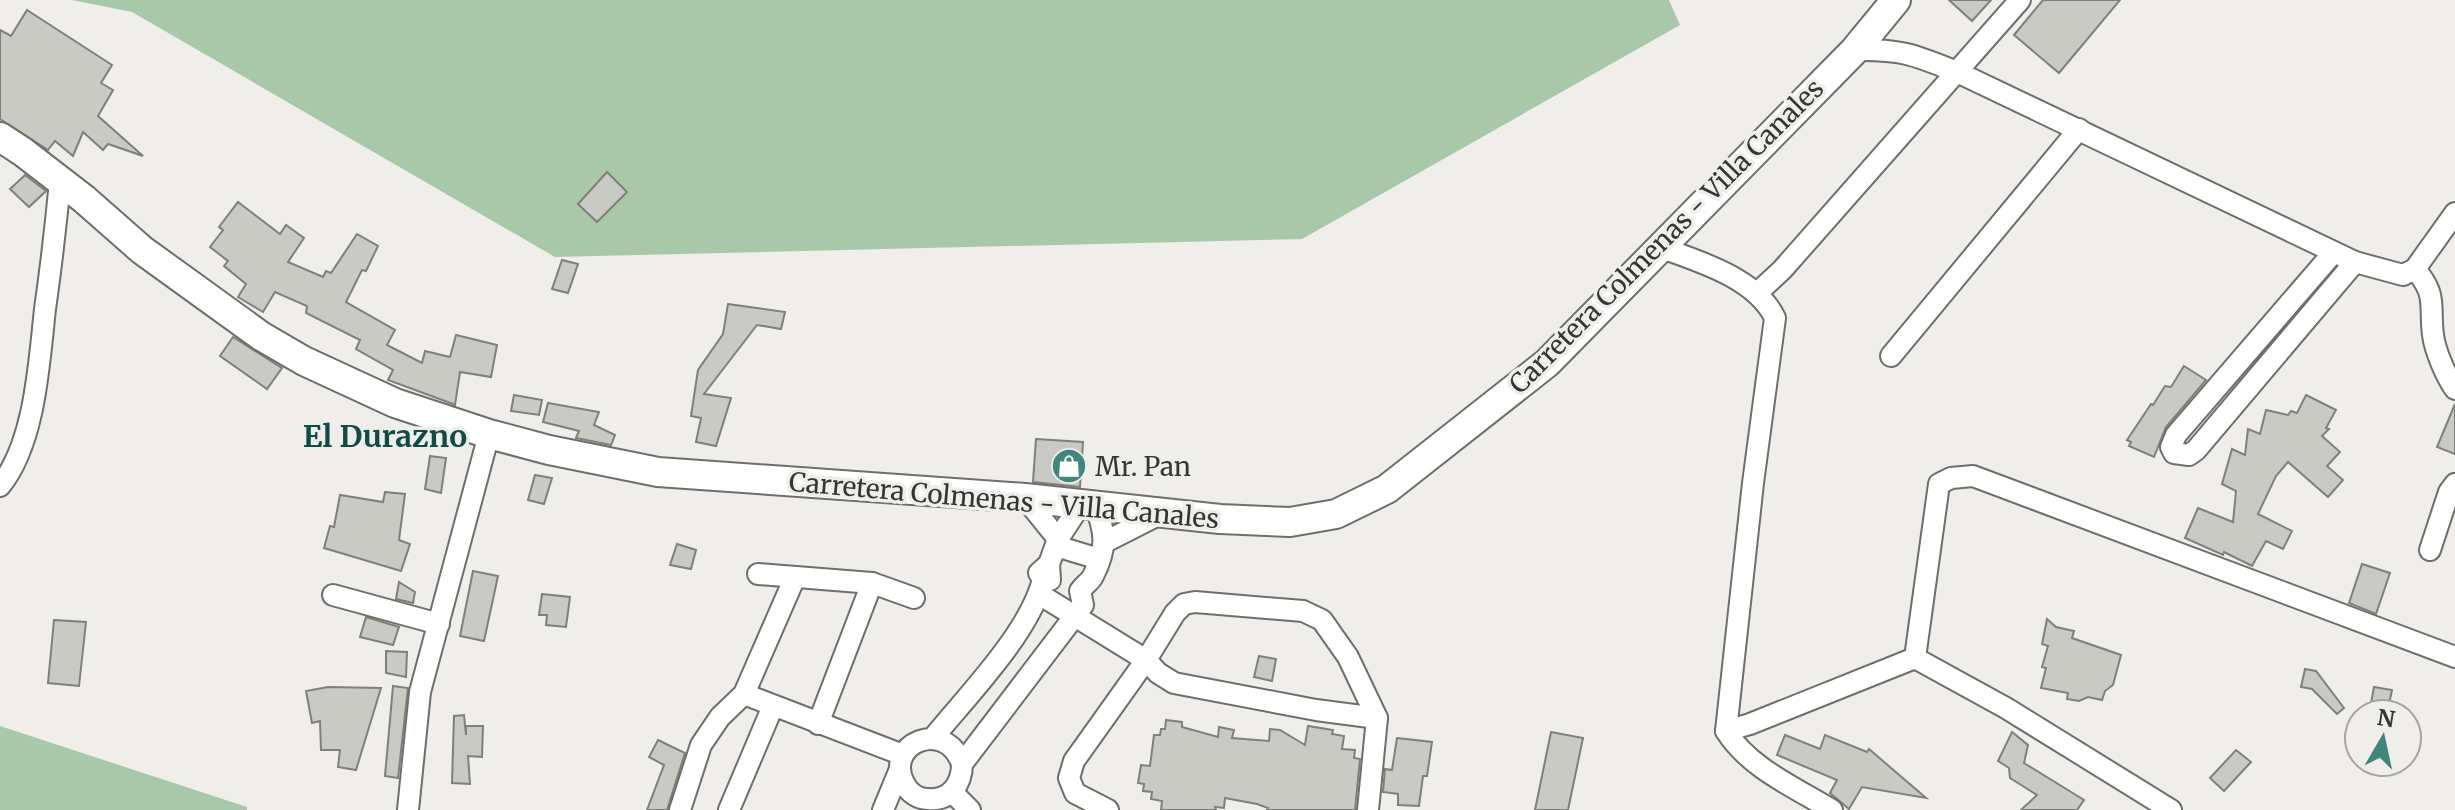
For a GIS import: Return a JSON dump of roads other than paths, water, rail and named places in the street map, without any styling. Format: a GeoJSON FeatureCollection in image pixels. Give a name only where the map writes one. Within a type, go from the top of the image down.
{"type":"FeatureCollection","features":[{"type":"Feature","properties":{"kind":"street","name":"Carretera Colmenas - Villa Canales"},"geometry":{"type":"LineString","coordinates":[[0,137],[60,181],[142,250],[261,336],[304,361],[395,403],[489,434],[549,450],[658,472],[1025,498],[1255,521],[1305,521],[1336,514],[1387,489],[1547,363],[1855,50],[1896,0]]}},
{"type":"Feature","properties":{"kind":"street"},"geometry":{"type":"LineString","coordinates":[[1757,293],[1782,270],[2020,0]]}},
{"type":"Feature","properties":{"kind":"street"},"geometry":{"type":"LineString","coordinates":[[1855,50],[1892,49],[1912,53],[1957,72],[2355,262],[2403,275],[2415,269],[2455,213]]}},
{"type":"Feature","properties":{"kind":"street"},"geometry":{"type":"LineString","coordinates":[[1891,356],[2079,129]]}},
{"type":"Feature","properties":{"kind":"street"},"geometry":{"type":"LineString","coordinates":[[0,486],[12,471],[23,441],[38,374],[60,181]]}},
{"type":"Feature","properties":{"kind":"street"},"geometry":{"type":"LineString","coordinates":[[1659,247],[1706,263],[1757,293],[1767,302],[1775,318],[1753,483],[1726,731],[1748,758],[1832,810]]}},
{"type":"Feature","properties":{"kind":"street"},"geometry":{"type":"LineString","coordinates":[[2333,253],[2176,435],[2171,447],[2174,453],[2189,455],[2196,450],[2355,262]]}},
{"type":"Feature","properties":{"kind":"street"},"geometry":{"type":"LineString","coordinates":[[2415,269],[2432,297],[2433,338],[2455,389]]}},
{"type":"Feature","properties":{"kind":"street"},"geometry":{"type":"LineString","coordinates":[[408,810],[420,692],[489,434]]}},
{"type":"Feature","properties":{"kind":"street"},"geometry":{"type":"LineString","coordinates":[[1915,658],[1939,484],[1951,478],[1973,476],[2455,657]]}},
{"type":"Feature","properties":{"kind":"street"},"geometry":{"type":"LineString","coordinates":[[2430,550],[2452,496]]}},
{"type":"Feature","properties":{"kind":"street"},"geometry":{"type":"LineString","coordinates":[[1025,498],[1049,565],[1079,612],[1146,660],[1158,673],[1174,683],[1316,710],[1377,718]]}},
{"type":"Feature","properties":{"kind":"street"},"geometry":{"type":"LineString","coordinates":[[883,810],[902,762],[914,743],[933,738],[1012,640],[1049,565],[1088,505],[1104,529],[1102,551],[1092,580],[1080,591],[1079,612],[962,764],[958,784],[952,792],[934,800],[914,795],[902,780],[902,762]]}},
{"type":"Feature","properties":{"kind":"street"},"geometry":{"type":"LineString","coordinates":[[1049,565],[1102,551],[1163,512]]}},
{"type":"Feature","properties":{"kind":"street"},"geometry":{"type":"LineString","coordinates":[[758,574],[872,583],[914,598]]}},
{"type":"Feature","properties":{"kind":"street"},"geometry":{"type":"LineString","coordinates":[[680,810],[701,745],[720,717],[744,694],[795,577]]}},
{"type":"Feature","properties":{"kind":"street"},"geometry":{"type":"LineString","coordinates":[[818,724],[872,583]]}},
{"type":"Feature","properties":{"kind":"street"},"geometry":{"type":"LineString","coordinates":[[333,595],[439,624]]}},
{"type":"Feature","properties":{"kind":"street"},"geometry":{"type":"LineString","coordinates":[[1108,810],[1075,793],[1069,778],[1074,761],[1146,660],[1175,613],[1184,604],[1195,602],[1303,611],[1322,620],[1348,657],[1377,718],[1368,810]]}},
{"type":"Feature","properties":{"kind":"street"},"geometry":{"type":"LineString","coordinates":[[1726,731],[1915,658],[2006,708],[2171,810]]}},
{"type":"Feature","properties":{"kind":"street"},"geometry":{"type":"LineString","coordinates":[[744,694],[902,762]]}},
{"type":"Feature","properties":{"kind":"street"},"geometry":{"type":"LineString","coordinates":[[729,810],[773,706]]}},
{"type":"Feature","properties":{"kind":"street"},"geometry":{"type":"LineString","coordinates":[[933,738],[952,746],[962,764]]}},
{"type":"Feature","properties":{"kind":"street"},"geometry":{"type":"LineString","coordinates":[[952,792],[970,810]]}},
{"type":"Feature","properties":{"kind":"place","name":"Mr. Pan"},"geometry":{"type":"Point","coordinates":[1069,466]}},
{"type":"Feature","properties":{"kind":"district","name":"El Durazno"},"geometry":{"type":"Point","coordinates":[385,436]}}]}
